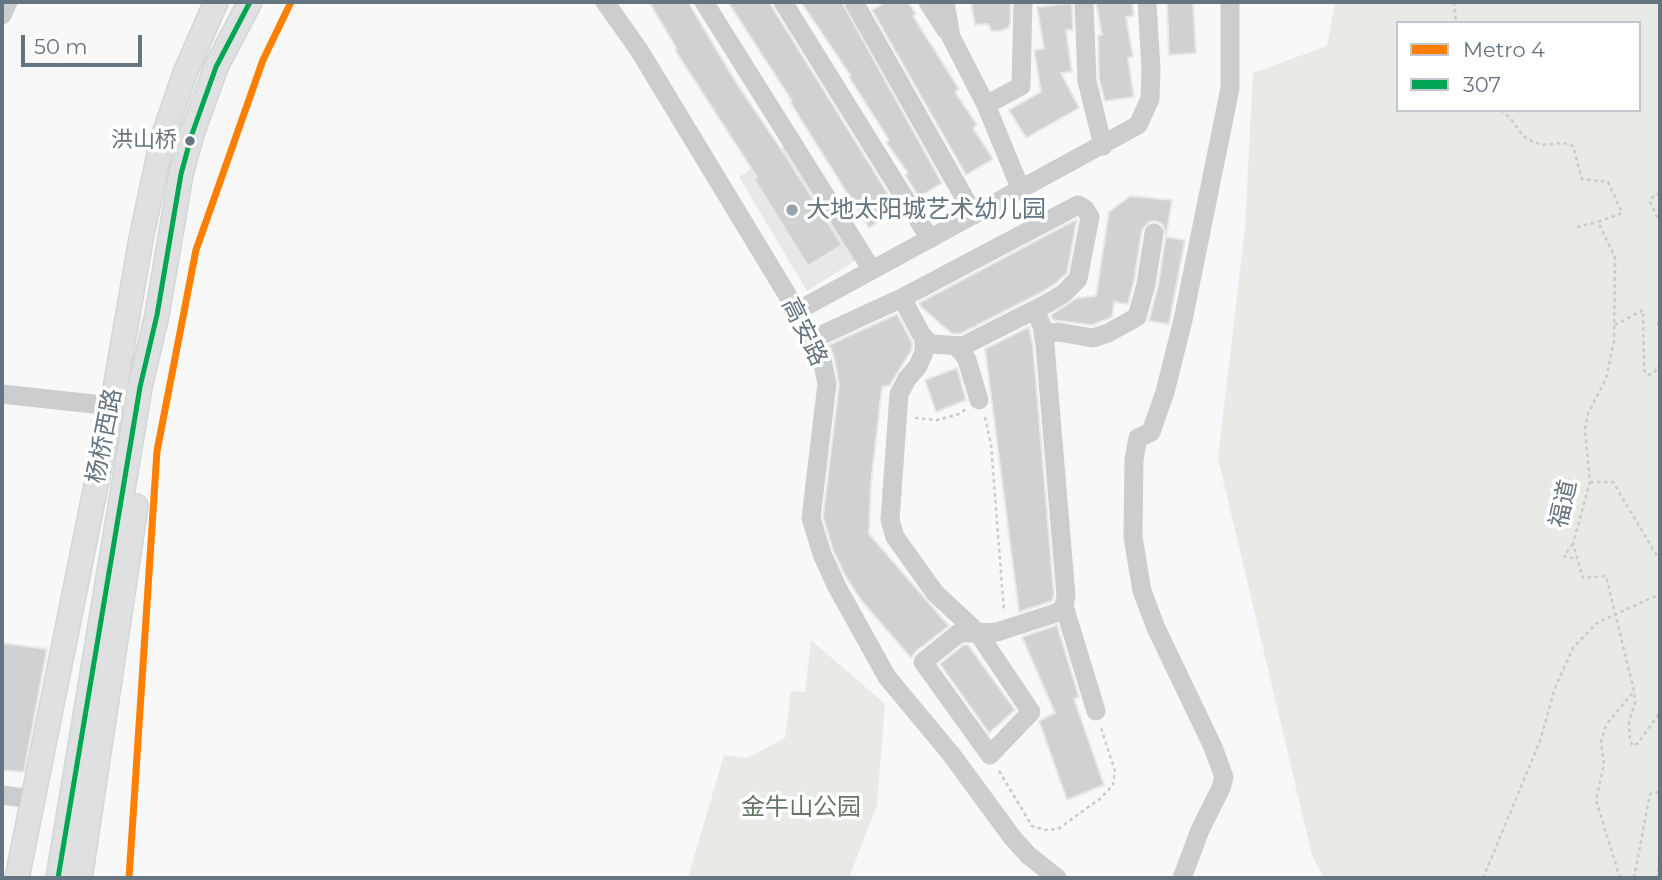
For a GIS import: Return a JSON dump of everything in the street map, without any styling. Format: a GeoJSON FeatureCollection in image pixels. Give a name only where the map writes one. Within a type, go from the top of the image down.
{"type":"FeatureCollection","features":[{"type":"Feature","properties":{"kind":"main road","name":"杨桥西路"},"geometry":{"type":"LineString","coordinates":[[17,878],[112,406],[141,239],[162,140],[185,73],[216,2]]}},
{"type":"Feature","properties":{"kind":"main road","name":"杨桥西路"},"geometry":{"type":"LineString","coordinates":[[58,878],[140,387],[157,315],[171,224],[192,134],[216,67],[250,2]]}},
{"type":"Feature","properties":{"kind":"main road"},"geometry":{"type":"LineString","coordinates":[[80,878],[144,453],[157,315]]}},
{"type":"Feature","properties":{"kind":"main road"},"geometry":{"type":"LineString","coordinates":[[52,878],[63,850]]}},
{"type":"Feature","properties":{"kind":"street"},"geometry":{"type":"LineString","coordinates":[[2,15],[8,2]]}},
{"type":"Feature","properties":{"kind":"street","name":"高安路"},"geometry":{"type":"LineString","coordinates":[[605,2],[639,50],[797,311],[822,359],[827,384],[811,518],[822,554],[868,645],[887,677],[951,754],[1012,837],[1028,855],[1057,878]]}},
{"type":"Feature","properties":{"kind":"street"},"geometry":{"type":"LineString","coordinates":[[704,2],[872,270]]}},
{"type":"Feature","properties":{"kind":"street"},"geometry":{"type":"LineString","coordinates":[[783,2],[930,239]]}},
{"type":"Feature","properties":{"kind":"street"},"geometry":{"type":"LineString","coordinates":[[854,2],[974,215]]}},
{"type":"Feature","properties":{"kind":"street"},"geometry":{"type":"LineString","coordinates":[[928,2],[951,37],[986,105],[1021,190]]}},
{"type":"Feature","properties":{"kind":"street"},"geometry":{"type":"LineString","coordinates":[[945,2],[951,37]]}},
{"type":"Feature","properties":{"kind":"street"},"geometry":{"type":"LineString","coordinates":[[986,105],[1021,86],[1023,2]]}},
{"type":"Feature","properties":{"kind":"street"},"geometry":{"type":"LineString","coordinates":[[1084,2],[1087,81],[1103,146]]}},
{"type":"Feature","properties":{"kind":"street"},"geometry":{"type":"LineString","coordinates":[[797,311],[1138,125],[1150,99],[1147,2]]}},
{"type":"Feature","properties":{"kind":"street"},"geometry":{"type":"LineString","coordinates":[[1182,878],[1224,777],[1213,747],[1156,628],[1142,590],[1133,537],[1134,459],[1138,438],[1152,432],[1183,320],[1230,88],[1230,2]]}},
{"type":"Feature","properties":{"kind":"street"},"geometry":{"type":"LineString","coordinates":[[813,340],[902,298],[1078,205],[1085,209],[1090,217],[1078,279],[1063,294],[963,346],[930,344],[902,298]]}},
{"type":"Feature","properties":{"kind":"street"},"geometry":{"type":"LineString","coordinates":[[1043,334],[1058,332],[1093,338],[1108,334],[1137,317],[1146,284],[1154,233]]}},
{"type":"Feature","properties":{"kind":"street"},"geometry":{"type":"LineString","coordinates":[[1035,310],[1043,334],[1065,574],[1064,606],[1096,711]]}},
{"type":"Feature","properties":{"kind":"street"},"geometry":{"type":"LineString","coordinates":[[924,338],[924,352],[918,366],[906,379],[899,394],[889,502],[890,520],[895,537],[935,593],[978,633],[1031,712],[990,755],[923,662],[959,633],[978,633],[1006,630],[1059,612],[1064,606]]}},
{"type":"Feature","properties":{"kind":"street"},"geometry":{"type":"LineString","coordinates":[[955,346],[967,360],[979,400]]}},
{"type":"Feature","properties":{"kind":"street"},"geometry":{"type":"LineString","coordinates":[[2,394],[112,406]]}},
{"type":"Feature","properties":{"kind":"street"},"geometry":{"type":"LineString","coordinates":[[2,795],[32,799]]}},
{"type":"Feature","properties":{"kind":"path"},"geometry":{"type":"LineString","coordinates":[[1454,2],[1456,21]]}},
{"type":"Feature","properties":{"kind":"path"},"geometry":{"type":"LineString","coordinates":[[1503,112],[1523,136],[1532,141],[1542,145],[1563,143],[1573,146],[1582,179],[1608,182],[1622,214],[1577,227]]}},
{"type":"Feature","properties":{"kind":"path"},"geometry":{"type":"LineString","coordinates":[[1660,194],[1654,195],[1650,202],[1660,223]]}},
{"type":"Feature","properties":{"kind":"path","name":"福道"},"geometry":{"type":"LineString","coordinates":[[1598,222],[1615,257],[1615,325],[1606,379],[1588,413],[1585,430],[1590,482],[1573,544],[1583,578],[1606,576],[1634,691],[1635,702],[1629,723],[1633,746],[1660,712]]}},
{"type":"Feature","properties":{"kind":"path"},"geometry":{"type":"LineString","coordinates":[[1615,325],[1643,310],[1644,370],[1647,375],[1654,373],[1660,364]]}},
{"type":"Feature","properties":{"kind":"path"},"geometry":{"type":"LineString","coordinates":[[1660,315],[1660,334]]}},
{"type":"Feature","properties":{"kind":"path"},"geometry":{"type":"LineString","coordinates":[[898,413],[937,420],[958,414],[979,400],[991,444],[1000,584],[1006,630]]}},
{"type":"Feature","properties":{"kind":"path"},"geometry":{"type":"LineString","coordinates":[[1590,482],[1613,482],[1660,561]]}},
{"type":"Feature","properties":{"kind":"path"},"geometry":{"type":"LineString","coordinates":[[1573,544],[1564,556],[1577,559]]}},
{"type":"Feature","properties":{"kind":"path"},"geometry":{"type":"LineString","coordinates":[[1483,878],[1540,741],[1555,688],[1573,648],[1597,623],[1660,594]]}},
{"type":"Feature","properties":{"kind":"path"},"geometry":{"type":"LineString","coordinates":[[1620,878],[1596,800],[1604,764],[1601,742],[1606,725],[1634,691]]}},
{"type":"Feature","properties":{"kind":"path"},"geometry":{"type":"LineString","coordinates":[[990,755],[1032,826],[1045,830],[1058,829],[1101,798],[1113,785],[1115,771],[1096,711]]}},
{"type":"Feature","properties":{"kind":"path"},"geometry":{"type":"LineString","coordinates":[[1633,878],[1650,794],[1657,792],[1660,795]]}},
{"type":"Feature","properties":{"kind":"path"},"geometry":{"type":"LineString","coordinates":[[1658,878],[1660,841]]}},
{"type":"Feature","properties":{"kind":"shaded area","name":"大地太阳城艺术幼儿园"},"geometry":{"type":"Polygon","coordinates":[[[786,145],[856,260],[807,291],[739,177],[786,145]]]}},
{"type":"Feature","properties":{"kind":"green space"},"geometry":{"type":"Polygon","coordinates":[[[1335,2],[1660,2],[1660,878],[1324,878],[1312,855],[1218,458],[1245,228],[1253,73],[1327,46],[1335,2]]]}},
{"type":"Feature","properties":{"kind":"green space","name":"金牛山公园"},"geometry":{"type":"Polygon","coordinates":[[[811,640],[885,704],[877,805],[849,878],[688,878],[724,755],[747,758],[785,738],[791,691],[805,692],[811,640]]]}},
{"type":"Feature","properties":{"kind":"building"},"geometry":{"type":"Polygon","coordinates":[[[649,2],[688,2],[737,84],[842,245],[808,266],[754,179],[757,177],[675,50],[677,49],[649,2]]]}},
{"type":"Feature","properties":{"kind":"building"},"geometry":{"type":"Polygon","coordinates":[[[728,2],[769,2],[898,210],[869,228],[728,2]]]}},
{"type":"Feature","properties":{"kind":"building"},"geometry":{"type":"Polygon","coordinates":[[[801,2],[842,2],[942,183],[919,197],[905,175],[908,173],[886,142],[889,140],[849,77],[851,76],[801,2]]]}},
{"type":"Feature","properties":{"kind":"building"},"geometry":{"type":"Polygon","coordinates":[[[886,2],[908,2],[916,14],[913,16],[959,89],[955,92],[977,125],[973,128],[993,159],[966,175],[872,10],[886,2]]]}},
{"type":"Feature","properties":{"kind":"building"},"geometry":{"type":"Polygon","coordinates":[[[971,2],[1011,2],[1008,28],[992,31],[988,24],[975,25],[971,2]]]}},
{"type":"Feature","properties":{"kind":"building"},"geometry":{"type":"Polygon","coordinates":[[[1096,2],[1132,2],[1134,16],[1126,17],[1133,57],[1128,58],[1134,97],[1105,101],[1099,79],[1098,35],[1102,35],[1096,2]]]}},
{"type":"Feature","properties":{"kind":"building"},"geometry":{"type":"Polygon","coordinates":[[[1167,2],[1193,2],[1196,53],[1169,55],[1167,2]]]}},
{"type":"Feature","properties":{"kind":"building"},"geometry":{"type":"Polygon","coordinates":[[[1072,3],[1073,30],[1066,30],[1072,72],[1061,73],[1079,108],[1026,138],[1009,110],[1041,92],[1034,50],[1044,49],[1037,7],[1072,3]]]}},
{"type":"Feature","properties":{"kind":"building"},"geometry":{"type":"Polygon","coordinates":[[[1130,196],[1172,200],[1166,237],[1185,240],[1169,324],[1149,321],[1166,235],[1162,224],[1155,221],[1149,222],[1142,230],[1128,304],[1114,302],[1112,317],[1092,325],[1053,320],[1051,315],[1077,298],[1096,296],[1109,212],[1130,196]]]}},
{"type":"Feature","properties":{"kind":"building"},"geometry":{"type":"Polygon","coordinates":[[[1077,219],[1067,273],[1040,293],[960,334],[951,333],[921,307],[919,303],[1077,219]]]}},
{"type":"Feature","properties":{"kind":"building"},"geometry":{"type":"Polygon","coordinates":[[[897,314],[912,342],[912,349],[890,385],[882,387],[871,483],[869,534],[949,626],[911,658],[861,600],[845,575],[833,550],[823,517],[839,385],[829,345],[897,314]]]}},
{"type":"Feature","properties":{"kind":"building"},"geometry":{"type":"Polygon","coordinates":[[[1029,327],[1033,346],[1054,595],[1052,601],[1019,612],[985,349],[1029,327]]]}},
{"type":"Feature","properties":{"kind":"building"},"geometry":{"type":"Polygon","coordinates":[[[957,368],[966,400],[936,412],[925,380],[957,368]]]}},
{"type":"Feature","properties":{"kind":"building"},"geometry":{"type":"Polygon","coordinates":[[[1057,625],[1079,697],[1074,699],[1104,785],[1067,800],[1039,721],[1055,713],[1022,637],[1057,625]]]}},
{"type":"Feature","properties":{"kind":"building"},"geometry":{"type":"Polygon","coordinates":[[[2,643],[47,649],[24,772],[2,770],[2,643]]]}},
{"type":"Feature","properties":{"kind":"building"},"geometry":{"type":"Polygon","coordinates":[[[963,645],[968,645],[1015,710],[989,733],[940,664],[963,645]]]}},
{"type":"Feature","properties":{"kind":"metro line","name":"4"},"geometry":{"type":"LineString","coordinates":[[129,878],[157,451],[196,250],[263,60],[291,2]]}},
{"type":"Feature","properties":{"kind":"transit line","name":"307"},"geometry":{"type":"LineString","coordinates":[[58,878],[140,387],[157,315],[181,174],[216,67],[250,2]]}},
{"type":"Feature","properties":{"kind":"place","name":"洪山桥"},"geometry":{"type":"Point","coordinates":[190,141]}},
{"type":"Feature","properties":{"kind":"place","name":"大地太阳城艺术幼儿园"},"geometry":{"type":"Point","coordinates":[792,210]}}]}
